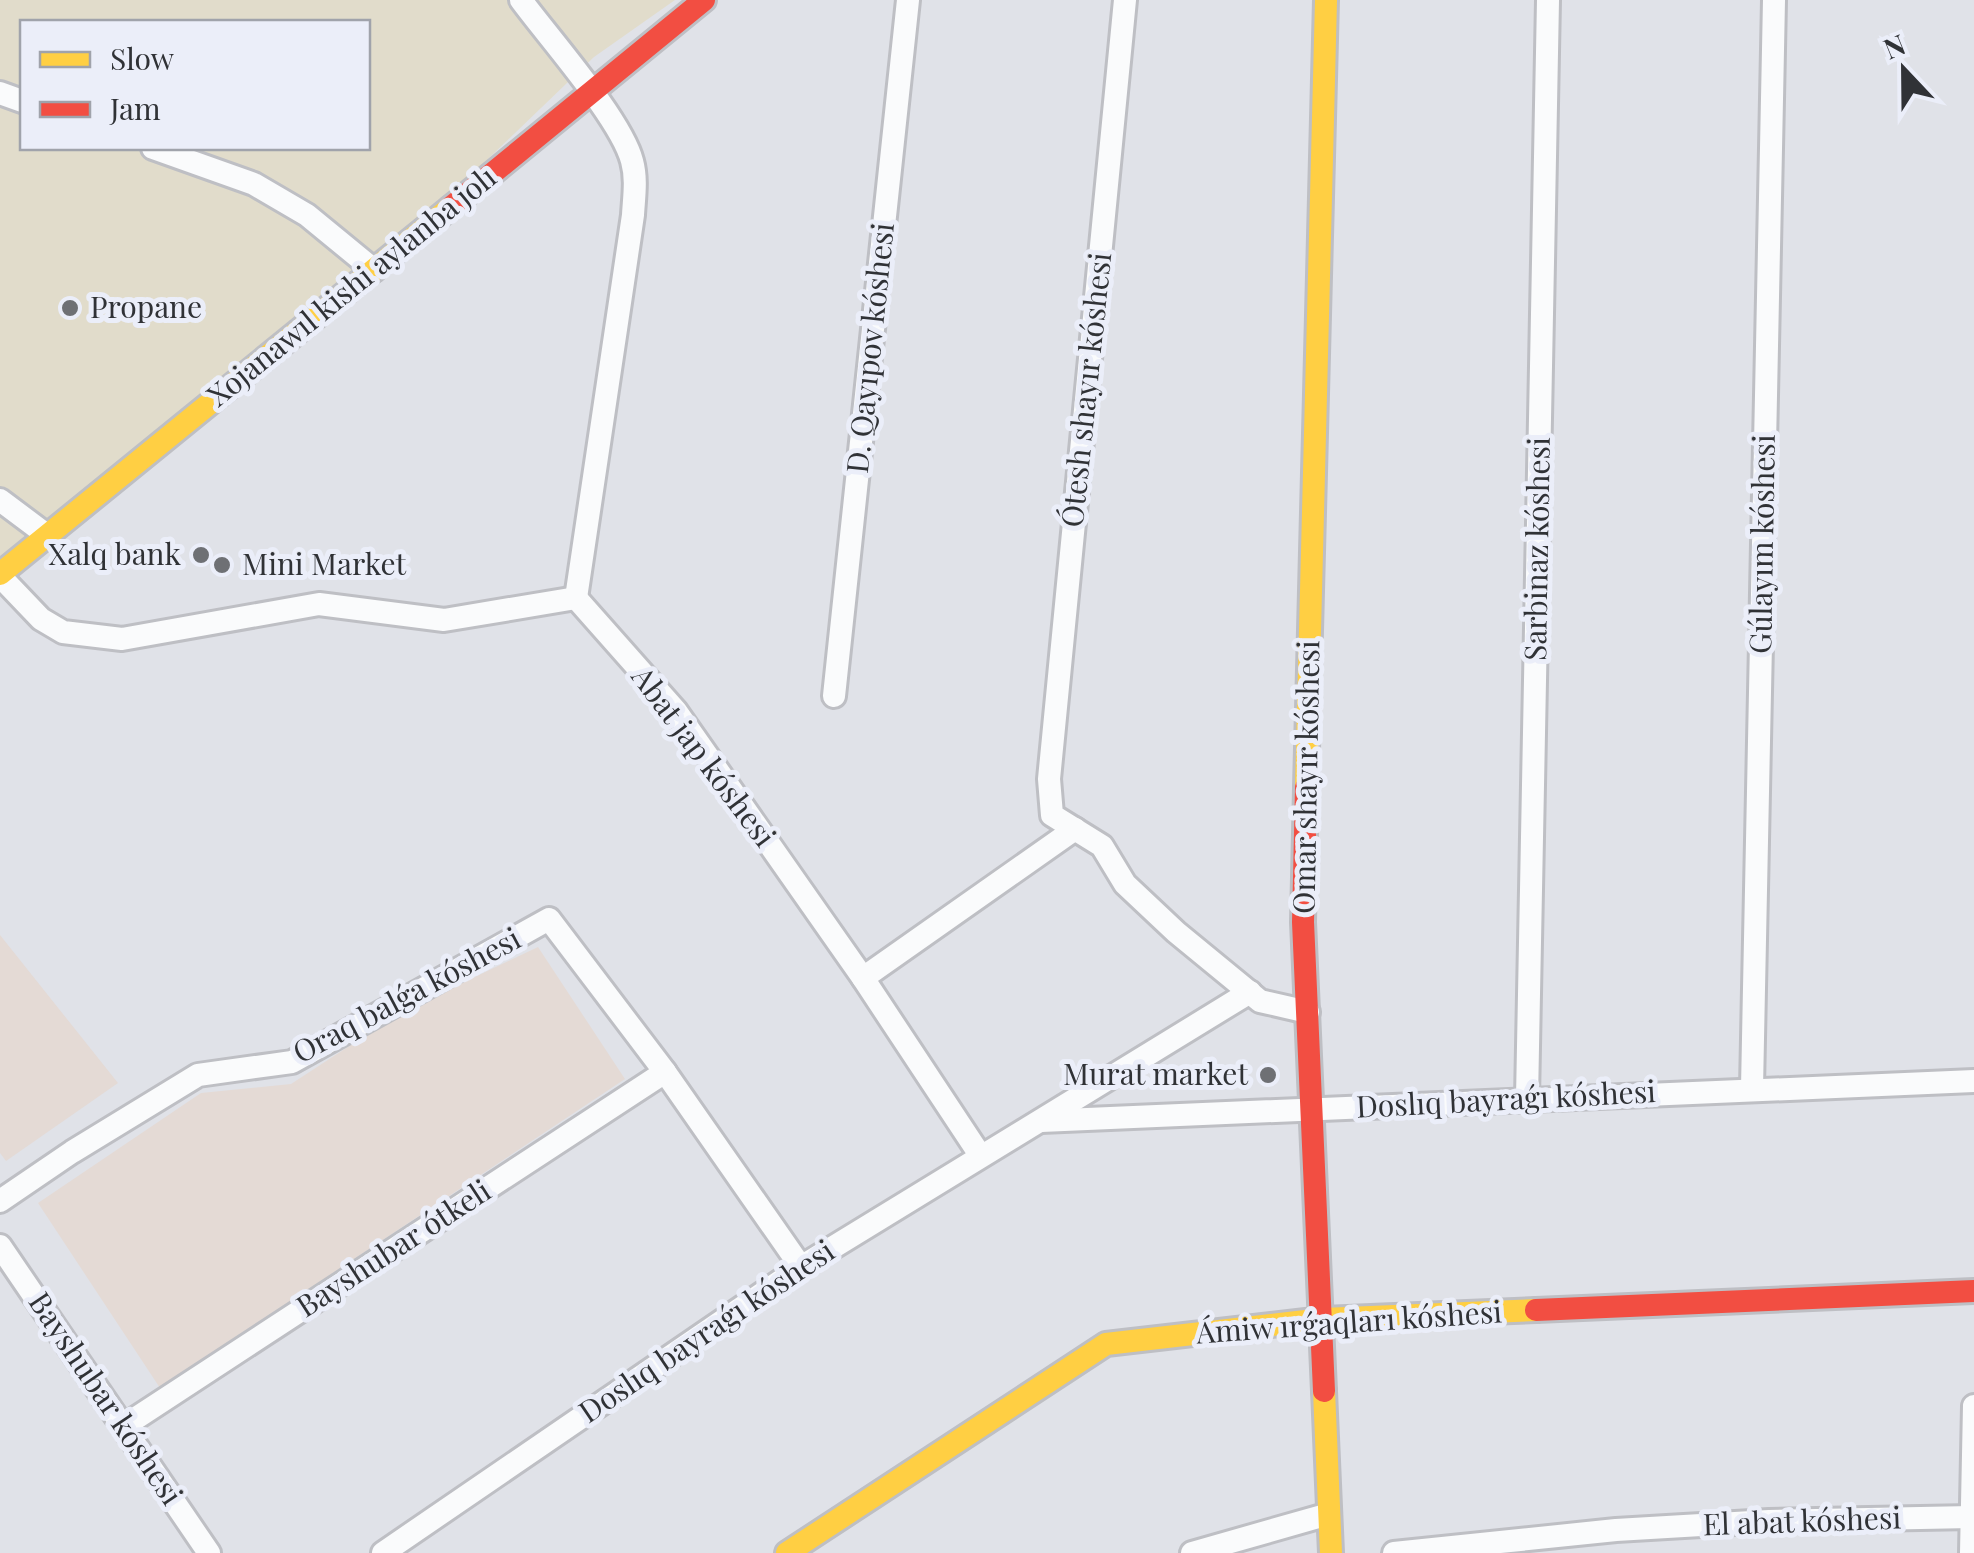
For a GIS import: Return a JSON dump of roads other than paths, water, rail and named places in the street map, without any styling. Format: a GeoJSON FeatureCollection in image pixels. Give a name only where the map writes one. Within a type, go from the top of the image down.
{"type":"FeatureCollection","features":[{"type":"Feature","properties":{"kind":"street"},"geometry":{"type":"LineString","coordinates":[[0,575],[41,619],[62,632],[122,639],[320,604],[444,620],[576,598],[634,215],[636,177],[618,130],[520,0]]}},
{"type":"Feature","properties":{"kind":"street","name":"Xojanawıl kishi aylanba jolı"},"geometry":{"type":"LineString","coordinates":[[0,575],[704,0]]}},
{"type":"Feature","properties":{"kind":"street","name":"D. Qayıpov kóshesi"},"geometry":{"type":"LineString","coordinates":[[834,696],[908,0]]}},
{"type":"Feature","properties":{"kind":"street","name":"Ótesh shayır kóshesi"},"geometry":{"type":"LineString","coordinates":[[1074,829],[1052,815],[1049,779],[1125,0]]}},
{"type":"Feature","properties":{"kind":"street","name":"Omar shayır kóshesi"},"geometry":{"type":"LineString","coordinates":[[1326,0],[1304,922],[1331,1553]]}},
{"type":"Feature","properties":{"kind":"street","name":"Sarbinaz kóshesi"},"geometry":{"type":"LineString","coordinates":[[1528,1099],[1548,0]]}},
{"type":"Feature","properties":{"kind":"street","name":"Gúlayım kóshesi"},"geometry":{"type":"LineString","coordinates":[[1752,1088],[1774,0]]}},
{"type":"Feature","properties":{"kind":"street"},"geometry":{"type":"LineString","coordinates":[[158,150],[254,184],[307,215],[374,270]]}},
{"type":"Feature","properties":{"kind":"street"},"geometry":{"type":"LineString","coordinates":[[0,500],[48,536]]}},
{"type":"Feature","properties":{"kind":"street","name":"Abat jap kóshesi"},"geometry":{"type":"LineString","coordinates":[[576,598],[676,711],[863,978],[980,1155]]}},
{"type":"Feature","properties":{"kind":"street"},"geometry":{"type":"LineString","coordinates":[[863,978],[1074,829],[1102,846],[1124,884],[1260,1001],[1308,1012]]}},
{"type":"Feature","properties":{"kind":"street","name":"Oraq balǵa kóshesi"},"geometry":{"type":"LineString","coordinates":[[0,1201],[198,1075],[292,1062],[549,919],[665,1072]]}},
{"type":"Feature","properties":{"kind":"street","name":"Doslıq bayraǵı kóshesi"},"geometry":{"type":"LineString","coordinates":[[384,1553],[801,1267],[1250,992]]}},
{"type":"Feature","properties":{"kind":"street"},"geometry":{"type":"LineString","coordinates":[[665,1072],[801,1267]]}},
{"type":"Feature","properties":{"kind":"street","name":"Bayshubar ótkeli"},"geometry":{"type":"LineString","coordinates":[[124,1426],[665,1072]]}},
{"type":"Feature","properties":{"kind":"street","name":"Doslıq bayraǵı kóshesi"},"geometry":{"type":"LineString","coordinates":[[1037,1121],[1974,1081]]}},
{"type":"Feature","properties":{"kind":"street","name":"Bayshubar kóshesi"},"geometry":{"type":"LineString","coordinates":[[0,1246],[210,1553]]}},
{"type":"Feature","properties":{"kind":"street","name":"Ámiw ırǵaqları kóshesi"},"geometry":{"type":"LineString","coordinates":[[787,1553],[1106,1344],[1323,1319],[1974,1290]]}},
{"type":"Feature","properties":{"kind":"street"},"geometry":{"type":"LineString","coordinates":[[1971,1553],[1974,1406]]}},
{"type":"Feature","properties":{"kind":"street"},"geometry":{"type":"LineString","coordinates":[[1192,1553],[1329,1514]]}},
{"type":"Feature","properties":{"kind":"street","name":"El abat kóshesi"},"geometry":{"type":"LineString","coordinates":[[1394,1553],[1616,1530],[1769,1521],[1972,1517]]}},
{"type":"Feature","properties":{"kind":"place","name":"Propane"},"geometry":{"type":"Point","coordinates":[70,308]}},
{"type":"Feature","properties":{"kind":"place","name":"Xalq bank"},"geometry":{"type":"Point","coordinates":[201,555]}},
{"type":"Feature","properties":{"kind":"place","name":"Mini Market"},"geometry":{"type":"Point","coordinates":[222,565]}},
{"type":"Feature","properties":{"kind":"place","name":"Murat market"},"geometry":{"type":"Point","coordinates":[1268,1075]}}]}
